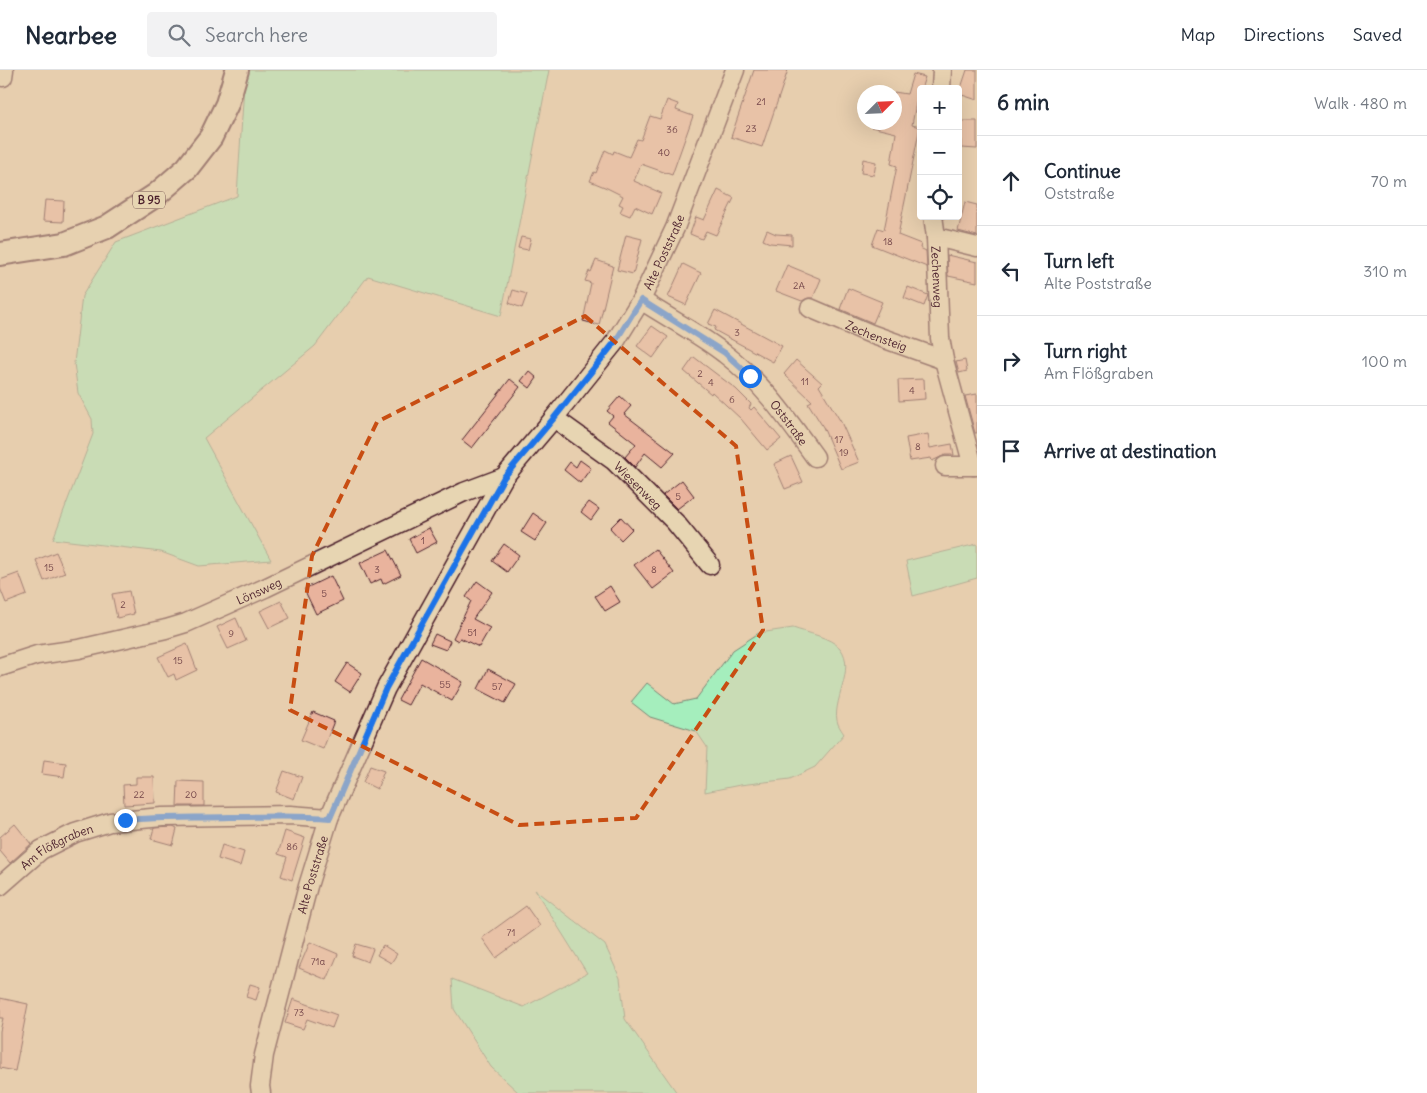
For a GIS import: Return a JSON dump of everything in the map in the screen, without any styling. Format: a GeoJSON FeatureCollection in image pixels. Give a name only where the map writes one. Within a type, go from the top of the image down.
{"type":"FeatureCollection","features":[{"type":"Feature","properties":{"kind":"main road","name":"B 95"},"geometry":{"type":"LineString","coordinates":[[0,254],[73,241],[107,227],[156,195],[187,168],[211,137],[227,104],[237,70]]}},
{"type":"Feature","properties":{"kind":"street","name":"Alte Poststraße"},"geometry":{"type":"LineString","coordinates":[[261,1093],[260,1086],[264,1055],[308,886],[330,818],[386,688],[504,477],[615,342],[641,300],[676,228],[735,70]]}},
{"type":"Feature","properties":{"kind":"street"},"geometry":{"type":"LineString","coordinates":[[941,85],[942,70]]}},
{"type":"Feature","properties":{"kind":"street","name":"Zechenweg"},"geometry":{"type":"LineString","coordinates":[[933,220],[936,237],[938,316],[944,360]]}},
{"type":"Feature","properties":{"kind":"street","name":"Zechenweg"},"geometry":{"type":"LineString","coordinates":[[936,237],[977,247]]}},
{"type":"Feature","properties":{"kind":"street","name":"Oststraße"},"geometry":{"type":"LineString","coordinates":[[641,300],[725,353],[772,398],[816,457]]}},
{"type":"Feature","properties":{"kind":"street","name":"Zechensteig"},"geometry":{"type":"LineString","coordinates":[[810,308],[871,334],[944,360]]}},
{"type":"Feature","properties":{"kind":"street"},"geometry":{"type":"LineString","coordinates":[[944,360],[975,466],[944,466]]}},
{"type":"Feature","properties":{"kind":"street","name":"Wiesenweg"},"geometry":{"type":"LineString","coordinates":[[554,418],[614,461],[675,522],[710,565]]}},
{"type":"Feature","properties":{"kind":"street","name":"Lönsweg"},"geometry":{"type":"LineString","coordinates":[[0,667],[37,655],[79,649],[186,623],[265,588],[464,492],[504,477]]}},
{"type":"Feature","properties":{"kind":"street","name":"Am Flößgraben"},"geometry":{"type":"LineString","coordinates":[[0,886],[41,850],[74,833],[110,822],[162,817],[290,815],[330,818]]}},
{"type":"Feature","properties":{"kind":"highlighted area"},"geometry":{"type":"Polygon","coordinates":[[[585,316],[736,446],[763,630],[636,818],[519,825],[290,710],[312,556],[377,422],[585,316]]]}},
{"type":"Feature","properties":{"kind":"green space"},"geometry":{"type":"Polygon","coordinates":[[[245,70],[549,70],[501,316],[368,276],[315,346],[204,438],[271,560],[199,566],[161,552],[53,539],[93,434],[92,419],[78,393],[74,363],[82,296],[116,242],[237,196],[245,70]]]}},
{"type":"Feature","properties":{"kind":"green space"},"geometry":{"type":"Polygon","coordinates":[[[977,544],[977,578],[913,596],[906,561],[977,544]]]}},
{"type":"Feature","properties":{"kind":"green space"},"geometry":{"type":"Polygon","coordinates":[[[793,628],[836,644],[844,656],[845,676],[836,716],[844,734],[815,767],[790,779],[740,785],[705,792],[707,747],[696,731],[650,717],[631,702],[647,683],[674,704],[696,699],[733,650],[759,633],[793,628]]]}},
{"type":"Feature","properties":{"kind":"green space"},"geometry":{"type":"Polygon","coordinates":[[[535,890],[605,945],[620,978],[625,1019],[677,1093],[519,1093],[491,1067],[454,1009],[452,979],[524,1007],[587,973],[535,890]]]}},
{"type":"Feature","properties":{"kind":"building"},"geometry":{"type":"Polygon","coordinates":[[[754,70],[788,70],[762,147],[731,137],[754,70]]]}},
{"type":"Feature","properties":{"kind":"building"},"geometry":{"type":"Polygon","coordinates":[[[967,70],[977,70],[977,100],[962,95],[962,85],[967,70]]]}},
{"type":"Feature","properties":{"kind":"building"},"geometry":{"type":"Polygon","coordinates":[[[913,74],[925,77],[922,85],[917,85],[917,98],[912,125],[917,126],[917,142],[898,235],[921,244],[920,248],[926,251],[927,267],[872,245],[878,228],[884,230],[897,166],[891,164],[896,133],[884,130],[902,130],[902,93],[907,94],[913,74]]]}},
{"type":"Feature","properties":{"kind":"building"},"geometry":{"type":"Polygon","coordinates":[[[667,100],[678,104],[676,110],[693,116],[672,175],[641,164],[634,181],[661,193],[652,214],[635,206],[630,216],[620,212],[623,206],[619,204],[623,196],[590,181],[594,172],[596,173],[605,150],[613,154],[614,151],[629,157],[637,139],[641,140],[650,116],[660,119],[667,100]]]}},
{"type":"Feature","properties":{"kind":"building"},"geometry":{"type":"Polygon","coordinates":[[[962,121],[977,121],[977,149],[962,148],[962,121]]]}},
{"type":"Feature","properties":{"kind":"building"},"geometry":{"type":"Polygon","coordinates":[[[863,159],[876,162],[874,175],[861,173],[863,159]]]}},
{"type":"Feature","properties":{"kind":"building"},"geometry":{"type":"Polygon","coordinates":[[[718,190],[734,198],[716,235],[706,231],[702,239],[690,234],[696,217],[704,220],[718,190]]]}},
{"type":"Feature","properties":{"kind":"building"},"geometry":{"type":"Polygon","coordinates":[[[45,200],[64,201],[63,222],[43,221],[45,200]]]}},
{"type":"Feature","properties":{"kind":"building"},"geometry":{"type":"Polygon","coordinates":[[[965,202],[977,205],[977,236],[958,231],[965,202]]]}},
{"type":"Feature","properties":{"kind":"building"},"geometry":{"type":"Polygon","coordinates":[[[767,230],[776,234],[792,235],[792,245],[770,243],[763,240],[767,230]]]}},
{"type":"Feature","properties":{"kind":"building"},"geometry":{"type":"Polygon","coordinates":[[[626,235],[642,239],[633,274],[617,270],[626,235]]]}},
{"type":"Feature","properties":{"kind":"building"},"geometry":{"type":"Polygon","coordinates":[[[521,237],[531,239],[528,250],[518,248],[521,237]]]}},
{"type":"Feature","properties":{"kind":"building"},"geometry":{"type":"Polygon","coordinates":[[[947,255],[977,262],[977,282],[948,276],[947,255]]]}},
{"type":"Feature","properties":{"kind":"building"},"geometry":{"type":"Polygon","coordinates":[[[596,260],[613,266],[599,325],[583,321],[591,283],[585,281],[596,260]]]}},
{"type":"Feature","properties":{"kind":"building"},"geometry":{"type":"Polygon","coordinates":[[[683,264],[701,273],[686,305],[668,297],[683,264]]]}},
{"type":"Feature","properties":{"kind":"building"},"geometry":{"type":"Polygon","coordinates":[[[787,265],[821,279],[813,298],[802,301],[776,291],[787,265]]]}},
{"type":"Feature","properties":{"kind":"building"},"geometry":{"type":"Polygon","coordinates":[[[908,287],[928,295],[924,306],[904,298],[908,287]]]}},
{"type":"Feature","properties":{"kind":"building"},"geometry":{"type":"Polygon","coordinates":[[[848,288],[882,302],[873,323],[840,309],[848,288]]]}},
{"type":"Feature","properties":{"kind":"building"},"geometry":{"type":"Polygon","coordinates":[[[513,290],[527,294],[522,308],[509,303],[513,290]]]}},
{"type":"Feature","properties":{"kind":"building"},"geometry":{"type":"Polygon","coordinates":[[[715,310],[782,346],[773,362],[714,330],[716,327],[708,324],[715,310]]]}},
{"type":"Feature","properties":{"kind":"building"},"geometry":{"type":"Polygon","coordinates":[[[652,326],[668,337],[653,358],[637,346],[652,326]]]}},
{"type":"Feature","properties":{"kind":"building"},"geometry":{"type":"Polygon","coordinates":[[[694,357],[736,389],[751,404],[749,408],[751,410],[754,407],[781,439],[767,450],[741,419],[712,392],[711,394],[684,371],[694,357]]]}},
{"type":"Feature","properties":{"kind":"building"},"geometry":{"type":"Polygon","coordinates":[[[796,360],[822,383],[819,386],[841,422],[859,462],[841,469],[823,427],[808,403],[812,401],[784,374],[796,360]]]}},
{"type":"Feature","properties":{"kind":"building"},"geometry":{"type":"Polygon","coordinates":[[[965,360],[967,371],[959,373],[956,362],[965,360]]]}},
{"type":"Feature","properties":{"kind":"building"},"geometry":{"type":"Polygon","coordinates":[[[529,371],[537,378],[530,388],[521,381],[529,371]]]}},
{"type":"Feature","properties":{"kind":"building"},"geometry":{"type":"Polygon","coordinates":[[[510,379],[520,387],[472,448],[462,440],[510,379]]]}},
{"type":"Feature","properties":{"kind":"building"},"geometry":{"type":"Polygon","coordinates":[[[924,379],[925,399],[899,401],[898,380],[924,379]]]}},
{"type":"Feature","properties":{"kind":"building"},"geometry":{"type":"Polygon","coordinates":[[[977,394],[977,433],[975,433],[965,396],[977,394]]]}},
{"type":"Feature","properties":{"kind":"building"},"geometry":{"type":"Polygon","coordinates":[[[620,396],[631,406],[624,414],[675,453],[662,467],[645,453],[635,467],[625,457],[636,444],[608,422],[613,416],[607,411],[620,396]]]}},
{"type":"Feature","properties":{"kind":"building"},"geometry":{"type":"Polygon","coordinates":[[[928,434],[930,448],[952,444],[954,455],[945,455],[932,461],[931,458],[910,461],[906,438],[928,434]]]}},
{"type":"Feature","properties":{"kind":"building"},"geometry":{"type":"Polygon","coordinates":[[[791,456],[803,482],[785,489],[774,464],[791,456]]]}},
{"type":"Feature","properties":{"kind":"building"},"geometry":{"type":"Polygon","coordinates":[[[580,460],[591,468],[580,483],[564,470],[570,462],[576,467],[580,460]]]}},
{"type":"Feature","properties":{"kind":"building"},"geometry":{"type":"Polygon","coordinates":[[[682,480],[694,496],[677,509],[663,495],[682,480]]]}},
{"type":"Feature","properties":{"kind":"building"},"geometry":{"type":"Polygon","coordinates":[[[589,502],[599,509],[591,520],[581,512],[589,502]]]}},
{"type":"Feature","properties":{"kind":"building"},"geometry":{"type":"Polygon","coordinates":[[[533,513],[547,523],[535,541],[521,532],[533,513]]]}},
{"type":"Feature","properties":{"kind":"building"},"geometry":{"type":"Polygon","coordinates":[[[621,517],[632,529],[621,540],[610,528],[621,517]]]}},
{"type":"Feature","properties":{"kind":"building"},"geometry":{"type":"Polygon","coordinates":[[[429,528],[437,542],[416,553],[409,539],[429,528]]]}},
{"type":"Feature","properties":{"kind":"building"},"geometry":{"type":"Polygon","coordinates":[[[504,544],[519,555],[507,572],[492,561],[504,544]]]}},
{"type":"Feature","properties":{"kind":"building"},"geometry":{"type":"Polygon","coordinates":[[[655,549],[674,573],[653,589],[634,565],[655,549]]]}},
{"type":"Feature","properties":{"kind":"building"},"geometry":{"type":"Polygon","coordinates":[[[388,550],[401,575],[383,584],[381,579],[370,584],[360,563],[388,550]]]}},
{"type":"Feature","properties":{"kind":"building"},"geometry":{"type":"Polygon","coordinates":[[[56,552],[65,573],[44,581],[36,560],[56,552]]]}},
{"type":"Feature","properties":{"kind":"building"},"geometry":{"type":"Polygon","coordinates":[[[19,573],[27,595],[6,603],[0,588],[0,580],[19,573]]]}},
{"type":"Feature","properties":{"kind":"building"},"geometry":{"type":"Polygon","coordinates":[[[331,576],[343,601],[316,614],[304,589],[331,576]]]}},
{"type":"Feature","properties":{"kind":"building"},"geometry":{"type":"Polygon","coordinates":[[[477,581],[492,592],[473,619],[490,628],[479,647],[460,638],[458,641],[453,638],[471,601],[466,597],[477,581]]]}},
{"type":"Feature","properties":{"kind":"building"},"geometry":{"type":"Polygon","coordinates":[[[610,586],[620,602],[605,611],[595,596],[610,586]]]}},
{"type":"Feature","properties":{"kind":"building"},"geometry":{"type":"Polygon","coordinates":[[[129,591],[134,614],[117,618],[112,594],[129,591]]]}},
{"type":"Feature","properties":{"kind":"building"},"geometry":{"type":"Polygon","coordinates":[[[281,601],[290,618],[269,628],[260,611],[281,601]]]}},
{"type":"Feature","properties":{"kind":"building"},"geometry":{"type":"Polygon","coordinates":[[[236,618],[246,641],[228,649],[217,627],[236,618]]]}},
{"type":"Feature","properties":{"kind":"building"},"geometry":{"type":"Polygon","coordinates":[[[435,634],[450,641],[446,650],[430,644],[435,634]]]}},
{"type":"Feature","properties":{"kind":"building"},"geometry":{"type":"Polygon","coordinates":[[[187,644],[197,670],[176,680],[174,674],[168,677],[158,657],[187,644]]]}},
{"type":"Feature","properties":{"kind":"building"},"geometry":{"type":"Polygon","coordinates":[[[421,658],[463,682],[452,701],[420,683],[408,705],[398,700],[421,658]]]}},
{"type":"Feature","properties":{"kind":"building"},"geometry":{"type":"Polygon","coordinates":[[[347,663],[362,673],[350,692],[335,682],[347,663]]]}},
{"type":"Feature","properties":{"kind":"building"},"geometry":{"type":"Polygon","coordinates":[[[488,669],[516,684],[505,703],[478,689],[488,669]]]}},
{"type":"Feature","properties":{"kind":"building"},"geometry":{"type":"Polygon","coordinates":[[[313,712],[334,721],[323,749],[301,740],[313,712]]]}},
{"type":"Feature","properties":{"kind":"building"},"geometry":{"type":"Polygon","coordinates":[[[44,760],[66,763],[64,777],[42,774],[44,760]]]}},
{"type":"Feature","properties":{"kind":"building"},"geometry":{"type":"Polygon","coordinates":[[[370,766],[384,771],[377,789],[363,782],[370,766]]]}},
{"type":"Feature","properties":{"kind":"building"},"geometry":{"type":"Polygon","coordinates":[[[284,771],[302,777],[294,799],[276,792],[284,771]]]}},
{"type":"Feature","properties":{"kind":"building"},"geometry":{"type":"Polygon","coordinates":[[[136,777],[154,777],[155,803],[124,805],[123,785],[136,784],[136,777]]]}},
{"type":"Feature","properties":{"kind":"building"},"geometry":{"type":"Polygon","coordinates":[[[178,781],[204,782],[204,806],[177,806],[178,781]]]}},
{"type":"Feature","properties":{"kind":"building"},"geometry":{"type":"Polygon","coordinates":[[[15,824],[31,844],[10,863],[0,851],[0,837],[15,824]]]}},
{"type":"Feature","properties":{"kind":"building"},"geometry":{"type":"Polygon","coordinates":[[[173,827],[177,829],[173,845],[151,839],[154,828],[173,827]]]}},
{"type":"Feature","properties":{"kind":"building"},"geometry":{"type":"Polygon","coordinates":[[[285,831],[305,838],[292,880],[281,876],[287,857],[278,854],[285,831]]]}},
{"type":"Feature","properties":{"kind":"building"},"geometry":{"type":"Polygon","coordinates":[[[222,845],[244,852],[240,866],[218,859],[222,845]]]}},
{"type":"Feature","properties":{"kind":"building"},"geometry":{"type":"Polygon","coordinates":[[[526,906],[540,926],[496,958],[482,938],[526,906]]]}},
{"type":"Feature","properties":{"kind":"building"},"geometry":{"type":"Polygon","coordinates":[[[310,942],[338,954],[327,980],[299,968],[310,942]]]}},
{"type":"Feature","properties":{"kind":"building"},"geometry":{"type":"Polygon","coordinates":[[[356,944],[373,949],[368,962],[352,956],[356,944]]]}},
{"type":"Feature","properties":{"kind":"building"},"geometry":{"type":"Polygon","coordinates":[[[383,945],[397,954],[391,963],[377,955],[383,945]]]}},
{"type":"Feature","properties":{"kind":"building"},"geometry":{"type":"Polygon","coordinates":[[[250,984],[260,987],[256,1000],[246,997],[250,984]]]}},
{"type":"Feature","properties":{"kind":"building"},"geometry":{"type":"Polygon","coordinates":[[[0,998],[28,1004],[15,1071],[0,1068],[0,1031],[3,1018],[0,1018],[0,998]]]}},
{"type":"Feature","properties":{"kind":"building"},"geometry":{"type":"Polygon","coordinates":[[[293,999],[337,1015],[332,1028],[307,1019],[303,1029],[285,1023],[293,999]]]}},
{"type":"Feature","properties":{"kind":"route"},"geometry":{"type":"LineString","coordinates":[[125,820],[162,817],[290,815],[330,818],[386,688],[504,477],[615,342],[641,300],[725,353],[750,376]]}}]}
